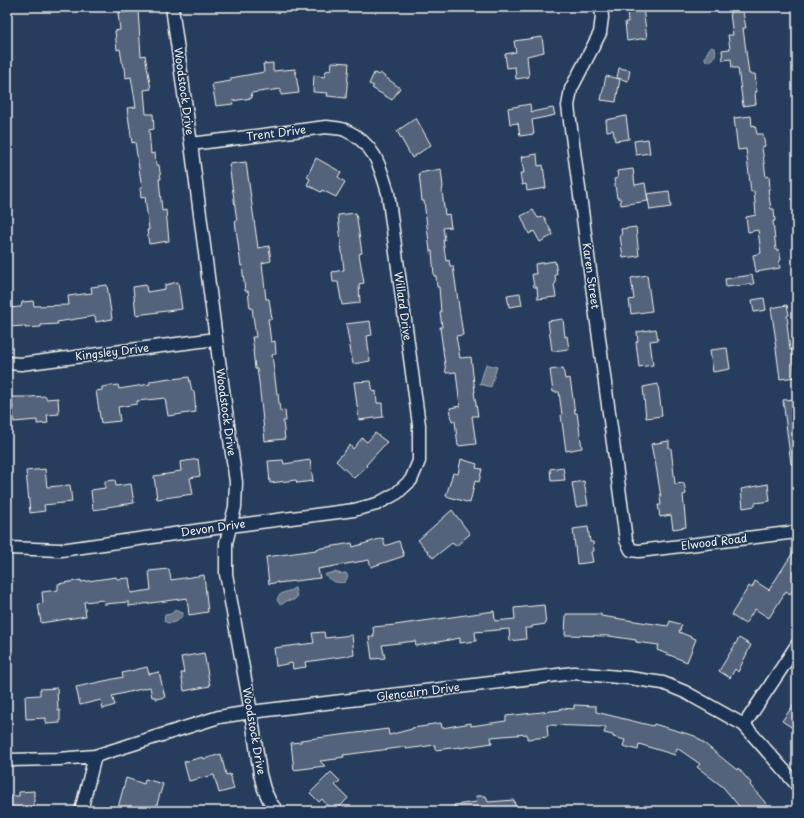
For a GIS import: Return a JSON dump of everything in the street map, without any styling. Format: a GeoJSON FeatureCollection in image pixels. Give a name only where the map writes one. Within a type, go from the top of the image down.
{"type":"FeatureCollection","features":[{"type":"Feature","properties":{"kind":"street","name":"Woodstock Drive"},"geometry":{"type":"LineString","coordinates":[[172,7],[236,482],[235,507],[226,543],[226,574],[264,789],[270,802],[277,811]]}},
{"type":"Feature","properties":{"kind":"street","name":"Karen Street"},"geometry":{"type":"LineString","coordinates":[[601,7],[602,17],[600,33],[571,89],[568,106],[626,540],[631,550]]}},
{"type":"Feature","properties":{"kind":"street","name":"Trent Drive"},"geometry":{"type":"LineString","coordinates":[[191,144],[326,127],[344,130],[359,138]]}},
{"type":"Feature","properties":{"kind":"street","name":"Willard Drive"},"geometry":{"type":"LineString","coordinates":[[359,138],[371,150],[380,166],[388,193],[419,425],[419,461],[411,480]]}},
{"type":"Feature","properties":{"kind":"street","name":"Kingsley Drive"},"geometry":{"type":"LineString","coordinates":[[7,363],[21,364],[216,339]]}},
{"type":"Feature","properties":{"kind":"street","name":"Devon Drive"},"geometry":{"type":"LineString","coordinates":[[7,548],[61,550],[354,510],[377,504],[397,493],[411,480]]}},
{"type":"Feature","properties":{"kind":"street","name":"Elwood Road"},"geometry":{"type":"LineString","coordinates":[[631,550],[639,551],[797,532]]}},
{"type":"Feature","properties":{"kind":"street"},"geometry":{"type":"LineString","coordinates":[[744,725],[797,645]]}},
{"type":"Feature","properties":{"kind":"street","name":"Glencairn Drive"},"geometry":{"type":"LineString","coordinates":[[7,760],[60,759],[94,756],[219,717],[251,712],[574,673],[629,678],[663,684],[685,692],[744,725],[797,785]]}},
{"type":"Feature","properties":{"kind":"street"},"geometry":{"type":"LineString","coordinates":[[81,811],[94,756]]}},
{"type":"Feature","properties":{"kind":"water"},"geometry":{"type":"Polygon","coordinates":[[[712,47],[715,49],[715,56],[711,62],[706,61],[705,57],[709,49],[712,47]]]}},
{"type":"Feature","properties":{"kind":"water"},"geometry":{"type":"Polygon","coordinates":[[[486,364],[497,367],[491,387],[480,384],[486,364]]]}},
{"type":"Feature","properties":{"kind":"water"},"geometry":{"type":"Polygon","coordinates":[[[335,572],[342,574],[346,573],[348,576],[345,582],[334,582],[325,575],[335,572]]]}},
{"type":"Feature","properties":{"kind":"water"},"geometry":{"type":"Polygon","coordinates":[[[294,588],[297,597],[294,600],[286,601],[283,604],[279,603],[277,600],[280,595],[294,588]]]}},
{"type":"Feature","properties":{"kind":"water"},"geometry":{"type":"Polygon","coordinates":[[[175,610],[183,613],[183,615],[177,621],[172,623],[164,621],[165,615],[171,614],[175,610]]]}},
{"type":"Feature","properties":{"kind":"building"},"geometry":{"type":"Polygon","coordinates":[[[729,7],[742,7],[746,28],[743,28],[749,74],[755,74],[757,92],[755,92],[756,104],[743,106],[738,68],[732,68],[731,59],[723,60],[722,50],[730,49],[728,35],[733,35],[729,7]]]}},
{"type":"Feature","properties":{"kind":"building"},"geometry":{"type":"Polygon","coordinates":[[[643,8],[647,38],[627,41],[625,22],[628,22],[627,10],[643,8]]]}},
{"type":"Feature","properties":{"kind":"building"},"geometry":{"type":"Polygon","coordinates":[[[138,10],[141,56],[145,55],[151,89],[144,90],[146,114],[153,114],[154,129],[149,130],[151,154],[155,153],[156,165],[159,165],[162,211],[166,210],[169,241],[149,244],[145,197],[141,198],[140,188],[142,188],[135,142],[132,143],[127,108],[136,107],[131,77],[126,78],[125,67],[123,67],[120,49],[117,50],[115,31],[120,30],[118,13],[138,10]]]}},
{"type":"Feature","properties":{"kind":"building"},"geometry":{"type":"Polygon","coordinates":[[[542,37],[544,52],[527,56],[529,77],[516,79],[515,67],[507,68],[505,54],[516,52],[514,41],[542,37]]]}},
{"type":"Feature","properties":{"kind":"building"},"geometry":{"type":"Polygon","coordinates":[[[332,62],[349,63],[346,98],[327,96],[328,93],[313,92],[314,75],[324,77],[326,71],[331,70],[332,62]]]}},
{"type":"Feature","properties":{"kind":"building"},"geometry":{"type":"Polygon","coordinates":[[[273,63],[273,71],[295,69],[299,93],[281,95],[281,89],[251,93],[252,98],[232,101],[233,104],[216,106],[212,84],[231,81],[231,78],[264,72],[263,64],[273,63]]]}},
{"type":"Feature","properties":{"kind":"building"},"geometry":{"type":"Polygon","coordinates":[[[619,68],[630,70],[628,81],[617,78],[619,68]]]}},
{"type":"Feature","properties":{"kind":"building"},"geometry":{"type":"Polygon","coordinates":[[[374,73],[379,75],[380,73],[400,88],[392,100],[372,88],[374,86],[369,84],[374,73]]]}},
{"type":"Feature","properties":{"kind":"building"},"geometry":{"type":"Polygon","coordinates":[[[606,76],[620,79],[616,102],[601,100],[606,76]]]}},
{"type":"Feature","properties":{"kind":"building"},"geometry":{"type":"Polygon","coordinates":[[[530,104],[531,112],[553,108],[555,115],[532,120],[534,134],[520,136],[518,123],[510,124],[508,108],[530,104]]]}},
{"type":"Feature","properties":{"kind":"building"},"geometry":{"type":"Polygon","coordinates":[[[626,116],[629,139],[615,141],[613,130],[607,131],[606,120],[626,116]]]}},
{"type":"Feature","properties":{"kind":"building"},"geometry":{"type":"Polygon","coordinates":[[[751,116],[752,126],[755,125],[757,134],[763,134],[765,146],[762,147],[766,177],[769,176],[770,189],[768,189],[771,209],[774,209],[775,221],[773,221],[776,250],[779,250],[781,260],[779,262],[780,268],[756,272],[753,255],[761,253],[758,230],[748,232],[746,217],[756,215],[754,191],[751,192],[746,149],[738,150],[734,118],[751,116]]]}},
{"type":"Feature","properties":{"kind":"building"},"geometry":{"type":"Polygon","coordinates":[[[416,118],[431,145],[412,158],[397,131],[416,118]]]}},
{"type":"Feature","properties":{"kind":"building"},"geometry":{"type":"Polygon","coordinates":[[[648,139],[650,153],[636,155],[634,141],[648,139]]]}},
{"type":"Feature","properties":{"kind":"building"},"geometry":{"type":"Polygon","coordinates":[[[537,154],[538,166],[543,165],[546,188],[527,191],[526,184],[522,185],[520,173],[524,173],[521,157],[537,154]]]}},
{"type":"Feature","properties":{"kind":"building"},"geometry":{"type":"Polygon","coordinates":[[[316,158],[341,172],[338,177],[345,182],[336,197],[307,185],[310,179],[307,177],[316,158]]]}},
{"type":"Feature","properties":{"kind":"building"},"geometry":{"type":"Polygon","coordinates":[[[246,162],[258,248],[269,246],[271,261],[262,263],[266,299],[269,299],[272,319],[268,319],[271,342],[275,341],[276,354],[272,355],[277,394],[280,411],[285,410],[286,421],[283,421],[285,439],[265,441],[259,382],[257,369],[255,369],[253,350],[252,337],[256,337],[252,308],[250,308],[248,291],[245,291],[242,265],[241,266],[235,221],[237,221],[229,164],[246,162]]]}},
{"type":"Feature","properties":{"kind":"building"},"geometry":{"type":"Polygon","coordinates":[[[441,169],[445,215],[449,214],[451,227],[443,228],[445,240],[443,240],[446,261],[449,260],[450,266],[453,266],[463,335],[456,336],[460,358],[471,357],[478,416],[472,416],[476,444],[458,446],[455,421],[452,421],[450,408],[460,406],[456,372],[446,373],[440,327],[442,327],[439,287],[437,287],[436,276],[434,276],[432,251],[430,251],[419,173],[441,169]]]}},
{"type":"Feature","properties":{"kind":"building"},"geometry":{"type":"Polygon","coordinates":[[[633,169],[635,185],[645,183],[648,201],[621,205],[620,198],[617,198],[614,179],[618,178],[617,171],[633,169]]]}},
{"type":"Feature","properties":{"kind":"building"},"geometry":{"type":"Polygon","coordinates":[[[669,191],[671,207],[650,210],[647,194],[669,191]]]}},
{"type":"Feature","properties":{"kind":"building"},"geometry":{"type":"Polygon","coordinates":[[[533,210],[538,218],[544,217],[553,235],[540,242],[534,231],[529,234],[521,216],[533,210]]]}},
{"type":"Feature","properties":{"kind":"building"},"geometry":{"type":"Polygon","coordinates":[[[356,213],[362,253],[359,254],[364,283],[359,284],[360,303],[342,305],[338,282],[333,282],[332,272],[344,270],[338,215],[356,213]]]}},
{"type":"Feature","properties":{"kind":"building"},"geometry":{"type":"Polygon","coordinates":[[[636,227],[639,256],[623,258],[620,235],[622,235],[621,229],[636,227]]]}},
{"type":"Feature","properties":{"kind":"building"},"geometry":{"type":"Polygon","coordinates":[[[555,261],[557,274],[555,275],[556,283],[554,285],[556,297],[538,299],[537,287],[534,287],[532,274],[536,274],[535,264],[555,261]]]}},
{"type":"Feature","properties":{"kind":"building"},"geometry":{"type":"Polygon","coordinates":[[[647,275],[652,311],[631,314],[629,300],[634,299],[631,278],[647,275]]]}},
{"type":"Feature","properties":{"kind":"building"},"geometry":{"type":"Polygon","coordinates":[[[752,275],[754,284],[726,287],[725,279],[752,275]]]}},
{"type":"Feature","properties":{"kind":"building"},"geometry":{"type":"Polygon","coordinates":[[[178,282],[182,309],[136,315],[133,287],[146,285],[147,292],[165,289],[165,285],[178,282]]]}},
{"type":"Feature","properties":{"kind":"building"},"geometry":{"type":"Polygon","coordinates":[[[107,285],[112,319],[96,322],[95,316],[57,322],[58,324],[41,325],[41,327],[7,327],[7,308],[21,307],[22,302],[33,301],[34,306],[69,305],[68,296],[92,293],[91,287],[107,285]]]}},
{"type":"Feature","properties":{"kind":"building"},"geometry":{"type":"Polygon","coordinates":[[[520,293],[522,305],[509,307],[507,295],[520,293]]]}},
{"type":"Feature","properties":{"kind":"building"},"geometry":{"type":"Polygon","coordinates":[[[764,298],[766,310],[754,312],[752,300],[764,298]]]}},
{"type":"Feature","properties":{"kind":"building"},"geometry":{"type":"Polygon","coordinates":[[[787,305],[789,315],[787,316],[787,323],[790,350],[792,349],[796,377],[780,379],[771,308],[787,305]]]}},
{"type":"Feature","properties":{"kind":"building"},"geometry":{"type":"Polygon","coordinates":[[[563,319],[565,337],[567,336],[569,349],[552,351],[548,321],[563,319]]]}},
{"type":"Feature","properties":{"kind":"building"},"geometry":{"type":"Polygon","coordinates":[[[370,321],[372,335],[367,336],[370,361],[353,364],[346,324],[370,321]]]}},
{"type":"Feature","properties":{"kind":"building"},"geometry":{"type":"Polygon","coordinates":[[[656,329],[658,340],[650,341],[653,365],[639,367],[636,342],[638,341],[637,332],[656,329]]]}},
{"type":"Feature","properties":{"kind":"building"},"geometry":{"type":"Polygon","coordinates":[[[727,348],[730,369],[713,372],[710,350],[727,348]]]}},
{"type":"Feature","properties":{"kind":"building"},"geometry":{"type":"Polygon","coordinates":[[[563,368],[565,379],[570,378],[582,448],[566,451],[559,392],[553,392],[550,370],[563,368]]]}},
{"type":"Feature","properties":{"kind":"building"},"geometry":{"type":"Polygon","coordinates":[[[189,377],[192,391],[194,391],[196,412],[168,416],[165,398],[137,401],[137,404],[118,407],[120,421],[101,423],[96,391],[102,390],[102,387],[118,385],[119,389],[150,384],[150,381],[189,377]]]}},
{"type":"Feature","properties":{"kind":"building"},"geometry":{"type":"Polygon","coordinates":[[[371,381],[373,392],[376,391],[377,403],[382,403],[383,417],[359,420],[354,382],[371,381]]]}},
{"type":"Feature","properties":{"kind":"building"},"geometry":{"type":"Polygon","coordinates":[[[658,384],[662,416],[646,418],[643,387],[658,384]]]}},
{"type":"Feature","properties":{"kind":"building"},"geometry":{"type":"Polygon","coordinates":[[[46,396],[46,399],[58,398],[59,414],[47,415],[48,423],[37,424],[37,420],[14,422],[12,397],[46,396]]]}},
{"type":"Feature","properties":{"kind":"building"},"geometry":{"type":"Polygon","coordinates":[[[797,399],[797,464],[791,464],[783,400],[797,399]]]}},
{"type":"Feature","properties":{"kind":"building"},"geometry":{"type":"Polygon","coordinates":[[[375,433],[387,442],[366,465],[367,466],[354,478],[336,461],[350,445],[353,449],[362,438],[367,442],[375,433]]]}},
{"type":"Feature","properties":{"kind":"building"},"geometry":{"type":"Polygon","coordinates":[[[669,441],[675,484],[684,483],[686,494],[683,495],[686,527],[673,529],[671,515],[660,517],[658,505],[661,505],[661,497],[651,444],[669,441]]]}},
{"type":"Feature","properties":{"kind":"building"},"geometry":{"type":"Polygon","coordinates":[[[198,459],[200,476],[190,478],[193,494],[157,499],[154,476],[181,471],[180,462],[198,459]]]}},
{"type":"Feature","properties":{"kind":"building"},"geometry":{"type":"Polygon","coordinates":[[[461,459],[477,464],[476,468],[482,469],[479,482],[475,481],[470,503],[446,496],[453,473],[458,474],[461,459]]]}},
{"type":"Feature","properties":{"kind":"building"},"geometry":{"type":"Polygon","coordinates":[[[283,460],[284,464],[310,460],[313,481],[297,483],[296,480],[270,483],[268,461],[283,460]]]}},
{"type":"Feature","properties":{"kind":"building"},"geometry":{"type":"Polygon","coordinates":[[[563,467],[565,480],[551,481],[550,469],[563,467]]]}},
{"type":"Feature","properties":{"kind":"building"},"geometry":{"type":"Polygon","coordinates":[[[45,469],[47,487],[70,485],[72,502],[44,505],[45,511],[30,513],[26,471],[45,469]]]}},
{"type":"Feature","properties":{"kind":"building"},"geometry":{"type":"Polygon","coordinates":[[[115,480],[116,486],[131,484],[134,503],[93,510],[91,490],[105,488],[105,481],[115,480]]]}},
{"type":"Feature","properties":{"kind":"building"},"geometry":{"type":"Polygon","coordinates":[[[584,481],[588,505],[576,507],[572,483],[584,481]]]}},
{"type":"Feature","properties":{"kind":"building"},"geometry":{"type":"Polygon","coordinates":[[[768,484],[770,501],[755,503],[755,506],[743,508],[741,489],[768,484]]]}},
{"type":"Feature","properties":{"kind":"building"},"geometry":{"type":"Polygon","coordinates":[[[452,510],[470,534],[456,546],[452,543],[433,558],[418,540],[452,510]]]}},
{"type":"Feature","properties":{"kind":"building"},"geometry":{"type":"Polygon","coordinates":[[[588,527],[590,542],[593,542],[594,551],[591,552],[593,562],[577,564],[573,529],[588,527]]]}},
{"type":"Feature","properties":{"kind":"building"},"geometry":{"type":"Polygon","coordinates":[[[383,538],[385,546],[399,541],[404,556],[371,567],[369,560],[318,569],[320,578],[269,584],[266,557],[352,543],[353,547],[383,538]]]}},
{"type":"Feature","properties":{"kind":"building"},"geometry":{"type":"Polygon","coordinates":[[[797,546],[797,584],[790,594],[786,591],[769,618],[755,609],[745,624],[731,615],[749,586],[752,588],[755,581],[769,590],[797,546]]]}},
{"type":"Feature","properties":{"kind":"building"},"geometry":{"type":"Polygon","coordinates":[[[169,569],[171,580],[204,575],[208,612],[189,615],[187,598],[129,606],[129,602],[104,604],[103,600],[84,602],[86,616],[41,623],[38,604],[43,603],[42,592],[58,590],[58,584],[81,580],[81,582],[116,577],[117,579],[129,578],[131,593],[151,590],[149,571],[169,569]]]}},
{"type":"Feature","properties":{"kind":"building"},"geometry":{"type":"Polygon","coordinates":[[[544,605],[546,624],[532,626],[532,628],[525,628],[526,639],[510,641],[509,629],[475,632],[476,641],[460,643],[460,638],[416,646],[415,641],[382,645],[385,658],[372,659],[369,637],[374,637],[373,627],[494,611],[495,621],[515,619],[514,608],[544,605]]]}},
{"type":"Feature","properties":{"kind":"building"},"geometry":{"type":"Polygon","coordinates":[[[566,614],[601,614],[601,616],[668,626],[670,621],[682,625],[679,632],[696,639],[687,662],[657,650],[659,645],[609,636],[565,635],[566,614]]]}},
{"type":"Feature","properties":{"kind":"building"},"geometry":{"type":"Polygon","coordinates":[[[324,632],[325,638],[352,635],[354,655],[305,662],[306,667],[293,669],[292,663],[276,666],[274,648],[314,643],[312,633],[324,632]]]}},
{"type":"Feature","properties":{"kind":"building"},"geometry":{"type":"Polygon","coordinates":[[[739,638],[751,645],[738,672],[735,669],[730,678],[719,671],[739,638]]]}},
{"type":"Feature","properties":{"kind":"building"},"geometry":{"type":"Polygon","coordinates":[[[204,653],[210,686],[184,691],[181,673],[184,673],[181,657],[204,653]]]}},
{"type":"Feature","properties":{"kind":"building"},"geometry":{"type":"Polygon","coordinates":[[[147,667],[149,674],[159,672],[165,697],[156,699],[156,697],[152,697],[150,687],[112,696],[115,705],[103,709],[101,700],[80,705],[76,687],[123,677],[122,673],[147,667]]]}},
{"type":"Feature","properties":{"kind":"building"},"geometry":{"type":"Polygon","coordinates":[[[57,688],[60,723],[46,724],[46,718],[26,719],[25,696],[40,695],[40,689],[57,688]]]}},
{"type":"Feature","properties":{"kind":"building"},"geometry":{"type":"Polygon","coordinates":[[[797,700],[797,731],[782,721],[797,700]]]}},
{"type":"Feature","properties":{"kind":"building"},"geometry":{"type":"Polygon","coordinates":[[[574,705],[596,706],[596,712],[653,726],[654,724],[695,736],[737,770],[738,768],[771,811],[743,811],[723,787],[697,767],[700,764],[677,748],[675,755],[639,744],[638,750],[623,746],[625,740],[604,733],[606,727],[547,725],[548,737],[527,739],[527,734],[491,737],[492,743],[460,748],[435,750],[435,745],[343,755],[344,757],[337,759],[320,761],[325,766],[294,770],[291,743],[301,742],[301,740],[388,729],[389,735],[412,728],[441,723],[442,728],[471,723],[471,726],[506,721],[506,716],[560,710],[561,708],[574,709],[574,705]]]}},
{"type":"Feature","properties":{"kind":"building"},"geometry":{"type":"Polygon","coordinates":[[[221,754],[226,775],[230,774],[234,789],[219,793],[214,775],[189,781],[184,762],[203,757],[204,759],[221,754]]]}},
{"type":"Feature","properties":{"kind":"building"},"geometry":{"type":"Polygon","coordinates":[[[331,772],[340,781],[335,785],[348,798],[336,811],[332,811],[322,799],[319,802],[310,793],[331,772]]]}},
{"type":"Feature","properties":{"kind":"building"},"geometry":{"type":"Polygon","coordinates":[[[126,778],[144,784],[145,779],[163,784],[155,811],[117,811],[126,778]]]}},
{"type":"Feature","properties":{"kind":"building"},"geometry":{"type":"Polygon","coordinates":[[[34,791],[34,811],[7,811],[7,796],[19,796],[19,792],[34,791]]]}},
{"type":"Feature","properties":{"kind":"building"},"geometry":{"type":"Polygon","coordinates":[[[476,796],[486,796],[488,802],[514,800],[516,811],[454,811],[454,805],[477,802],[476,796]]]}}]}
